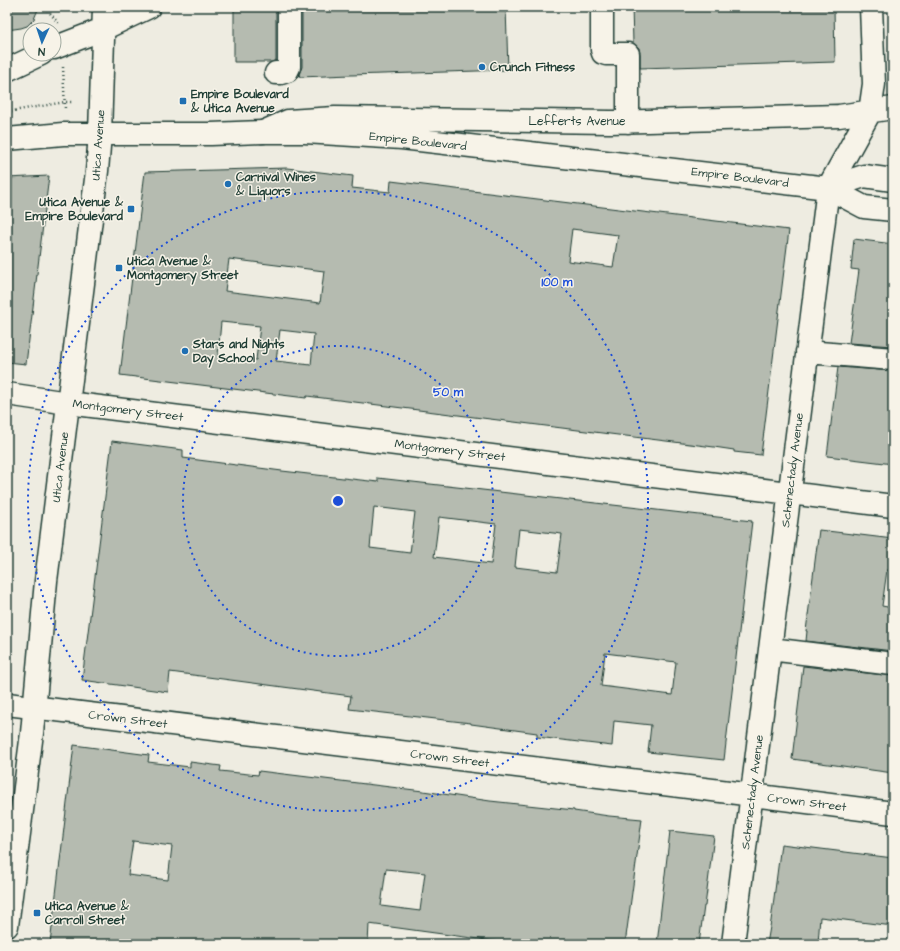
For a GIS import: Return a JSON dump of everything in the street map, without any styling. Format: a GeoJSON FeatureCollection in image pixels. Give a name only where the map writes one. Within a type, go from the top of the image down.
{"type":"FeatureCollection","features":[{"type":"Feature","properties":{"kind":"street","name":"Utica Avenue"},"geometry":{"type":"LineString","coordinates":[[7,926],[35,708],[46,581],[96,178],[100,134],[104,7]]}},
{"type":"Feature","properties":{"kind":"street"},"geometry":{"type":"LineString","coordinates":[[62,53],[103,29],[149,7]]}},
{"type":"Feature","properties":{"kind":"street"},"geometry":{"type":"LineString","coordinates":[[276,73],[287,71],[289,67],[289,7]]}},
{"type":"Feature","properties":{"kind":"street"},"geometry":{"type":"LineString","coordinates":[[602,7],[603,53],[628,54],[628,122]]}},
{"type":"Feature","properties":{"kind":"street","name":"Schenectady Avenue"},"geometry":{"type":"LineString","coordinates":[[733,944],[828,188],[870,112],[874,84],[871,7]]}},
{"type":"Feature","properties":{"kind":"street"},"geometry":{"type":"LineString","coordinates":[[7,70],[24,62]]}},
{"type":"Feature","properties":{"kind":"street","name":"Lefferts Avenue"},"geometry":{"type":"LineString","coordinates":[[263,132],[288,121],[335,118],[628,122],[839,116],[893,108]]}},
{"type":"Feature","properties":{"kind":"street","name":"Empire Boulevard"},"geometry":{"type":"LineString","coordinates":[[7,139],[63,134],[211,134],[263,132],[305,132],[402,138],[828,188],[864,206],[893,210]]}},
{"type":"Feature","properties":{"kind":"street","name":"Empire Boulevard"},"geometry":{"type":"LineString","coordinates":[[828,188],[864,176],[893,180]]}},
{"type":"Feature","properties":{"kind":"street"},"geometry":{"type":"LineString","coordinates":[[808,344],[893,348]]}},
{"type":"Feature","properties":{"kind":"street"},"geometry":{"type":"LineString","coordinates":[[808,344],[847,354],[893,359]]}},
{"type":"Feature","properties":{"kind":"street","name":"Montgomery Street"},"geometry":{"type":"LineString","coordinates":[[7,394],[68,403],[893,506]]}},
{"type":"Feature","properties":{"kind":"street"},"geometry":{"type":"LineString","coordinates":[[770,649],[893,664]]}},
{"type":"Feature","properties":{"kind":"street","name":"Crown Street"},"geometry":{"type":"LineString","coordinates":[[7,704],[893,813]]}},
{"type":"Feature","properties":{"kind":"path"},"geometry":{"type":"LineString","coordinates":[[45,7],[57,22]]}},
{"type":"Feature","properties":{"kind":"path"},"geometry":{"type":"LineString","coordinates":[[60,62],[65,109]]}},
{"type":"Feature","properties":{"kind":"path"},"geometry":{"type":"LineString","coordinates":[[7,112],[64,102],[72,102]]}},
{"type":"Feature","properties":{"kind":"building"},"geometry":{"type":"Polygon","coordinates":[[[7,7],[39,7],[34,19],[31,22],[22,22],[22,28],[7,30],[7,7]]]}},
{"type":"Feature","properties":{"kind":"building"},"geometry":{"type":"Polygon","coordinates":[[[234,7],[276,7],[276,60],[272,62],[234,62],[234,7]]]}},
{"type":"Feature","properties":{"kind":"building"},"geometry":{"type":"Polygon","coordinates":[[[302,7],[506,7],[508,70],[300,77],[299,74],[302,67],[302,7]]]}},
{"type":"Feature","properties":{"kind":"building"},"geometry":{"type":"Polygon","coordinates":[[[632,7],[834,7],[835,62],[640,68],[639,48],[633,43],[632,7]]]}},
{"type":"Feature","properties":{"kind":"building"},"geometry":{"type":"Polygon","coordinates":[[[287,168],[353,176],[352,188],[390,192],[391,181],[789,230],[761,455],[734,452],[734,450],[714,447],[307,396],[306,398],[120,375],[145,172],[287,168]],[[572,229],[568,261],[613,267],[618,235],[572,229]],[[229,259],[225,291],[320,303],[324,271],[229,259]],[[221,322],[218,355],[256,360],[260,326],[221,322]],[[280,330],[276,361],[311,365],[314,334],[280,330]]]}},
{"type":"Feature","properties":{"kind":"building"},"geometry":{"type":"Polygon","coordinates":[[[49,176],[26,364],[7,362],[7,178],[49,176]]]}},
{"type":"Feature","properties":{"kind":"building"},"geometry":{"type":"Polygon","coordinates":[[[854,239],[893,244],[893,346],[849,343],[859,270],[851,269],[854,239]]]}},
{"type":"Feature","properties":{"kind":"building"},"geometry":{"type":"Polygon","coordinates":[[[838,367],[893,371],[893,464],[827,456],[838,367]]]}},
{"type":"Feature","properties":{"kind":"building"},"geometry":{"type":"Polygon","coordinates":[[[112,441],[183,450],[183,458],[282,471],[378,482],[378,478],[752,521],[724,760],[648,752],[651,725],[614,721],[612,746],[537,737],[537,733],[471,723],[349,709],[351,696],[170,672],[168,692],[82,680],[112,441]],[[374,507],[370,548],[410,553],[415,512],[374,507]],[[439,517],[434,557],[491,564],[496,524],[439,517]],[[519,529],[515,567],[557,572],[562,534],[519,529]],[[605,653],[601,686],[672,695],[676,662],[605,653]]]}},
{"type":"Feature","properties":{"kind":"building"},"geometry":{"type":"Polygon","coordinates":[[[819,530],[893,539],[893,571],[887,570],[882,606],[893,608],[893,651],[806,641],[819,530]]]}},
{"type":"Feature","properties":{"kind":"building"},"geometry":{"type":"Polygon","coordinates":[[[803,666],[893,676],[893,773],[792,759],[803,666]]]}},
{"type":"Feature","properties":{"kind":"building"},"geometry":{"type":"Polygon","coordinates":[[[74,745],[149,755],[148,762],[190,767],[190,762],[221,766],[220,771],[258,775],[259,771],[642,819],[625,944],[516,944],[369,924],[368,944],[50,944],[74,745]],[[133,841],[128,875],[168,880],[172,846],[133,841]],[[386,869],[381,906],[420,911],[425,873],[386,869]]]}},
{"type":"Feature","properties":{"kind":"building"},"geometry":{"type":"Polygon","coordinates":[[[670,831],[714,836],[699,944],[657,944],[670,831]]]}},
{"type":"Feature","properties":{"kind":"building"},"geometry":{"type":"Polygon","coordinates":[[[781,844],[893,858],[893,926],[820,917],[818,944],[767,944],[781,844]]]}},
{"type":"Feature","properties":{"kind":"place","name":"Crunch Fitness"},"geometry":{"type":"Point","coordinates":[482,67]}},
{"type":"Feature","properties":{"kind":"place","name":"Empire Boulevard & Utica Avenue"},"geometry":{"type":"Point","coordinates":[183,101]}},
{"type":"Feature","properties":{"kind":"place","name":"Carnival Wines & Liquors"},"geometry":{"type":"Point","coordinates":[228,184]}},
{"type":"Feature","properties":{"kind":"place","name":"Utica Avenue & Empire Boulevard"},"geometry":{"type":"Point","coordinates":[131,209]}},
{"type":"Feature","properties":{"kind":"place","name":"Utica Avenue & Montgomery Street"},"geometry":{"type":"Point","coordinates":[119,268]}},
{"type":"Feature","properties":{"kind":"place","name":"Stars and Nights Day School"},"geometry":{"type":"Point","coordinates":[185,351]}},
{"type":"Feature","properties":{"kind":"place","name":"Utica Avenue & Carroll Street"},"geometry":{"type":"Point","coordinates":[37,913]}}]}
